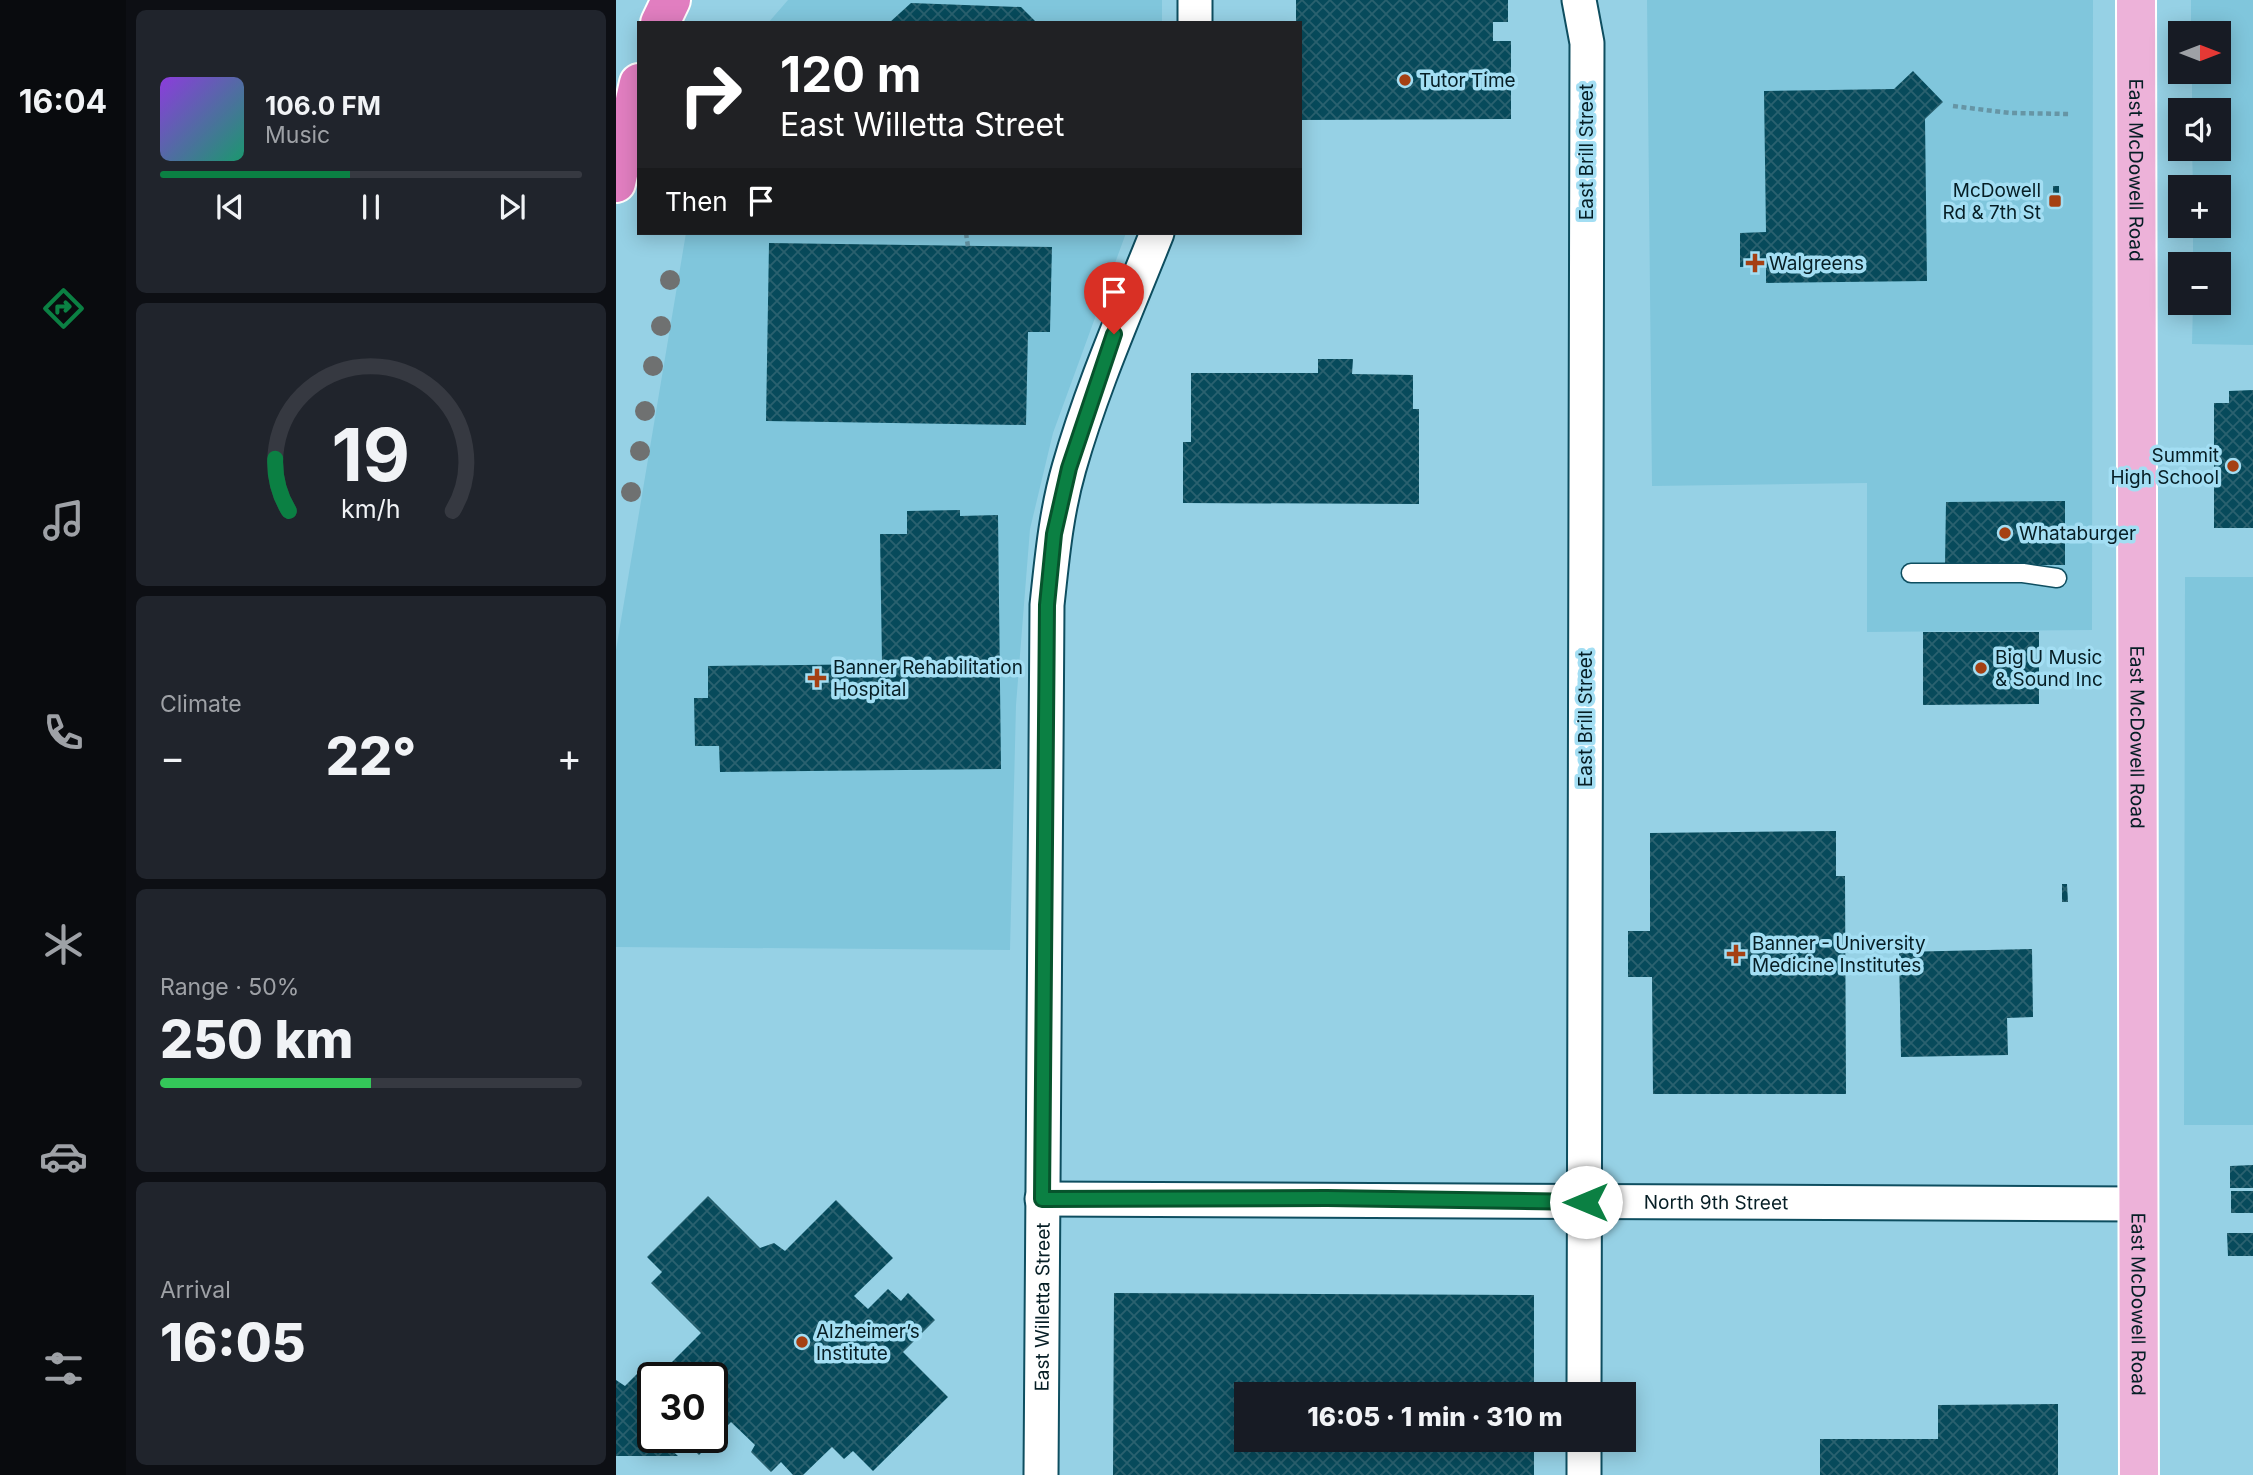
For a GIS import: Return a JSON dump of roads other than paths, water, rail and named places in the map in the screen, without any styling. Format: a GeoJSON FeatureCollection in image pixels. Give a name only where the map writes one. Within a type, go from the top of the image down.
{"type":"FeatureCollection","features":[{"type":"Feature","properties":{"kind":"highway"},"geometry":{"type":"LineString","coordinates":[[661,21],[671,0]]}},
{"type":"Feature","properties":{"kind":"highway"},"geometry":{"type":"LineString","coordinates":[[616,183],[637,92]]}},
{"type":"Feature","properties":{"kind":"main road","name":"East McDowell Road"},"geometry":{"type":"LineString","coordinates":[[2136,0],[2139,1475]]}},
{"type":"Feature","properties":{"kind":"street"},"geometry":{"type":"LineString","coordinates":[[1195,0],[1195,21]]}},
{"type":"Feature","properties":{"kind":"street","name":"East Brill Street"},"geometry":{"type":"LineString","coordinates":[[1579,0],[1587,43],[1584,1382]]}},
{"type":"Feature","properties":{"kind":"street","name":"East Brill Street"},"geometry":{"type":"LineString","coordinates":[[1587,43],[1602,0]]}},
{"type":"Feature","properties":{"kind":"street","name":"East Willetta Street"},"geometry":{"type":"LineString","coordinates":[[1041,1475],[1047,605],[1054,534],[1069,468],[1114,334],[1156,235]]}},
{"type":"Feature","properties":{"kind":"street","name":"North 9th Street"},"geometry":{"type":"LineString","coordinates":[[1042,1199],[1327,1198],[2138,1204]]}},
{"type":"Feature","properties":{"kind":"street"},"geometry":{"type":"LineString","coordinates":[[1584,1452],[1584,1475]]}},
{"type":"Feature","properties":{"kind":"lane"},"geometry":{"type":"LineString","coordinates":[[1911,573],[2023,573],[2057,578]]}},
{"type":"Feature","properties":{"kind":"place","name":"Tutor Time"},"geometry":{"type":"Point","coordinates":[1405,80]}},
{"type":"Feature","properties":{"kind":"place","name":"McDowell Rd & 7th St"},"geometry":{"type":"Point","coordinates":[2055,201]}},
{"type":"Feature","properties":{"kind":"place","name":"Walgreens"},"geometry":{"type":"Point","coordinates":[1755,263]}},
{"type":"Feature","properties":{"kind":"place","name":"Summit High School"},"geometry":{"type":"Point","coordinates":[2233,466]}},
{"type":"Feature","properties":{"kind":"place","name":"Whataburger"},"geometry":{"type":"Point","coordinates":[2005,533]}},
{"type":"Feature","properties":{"kind":"place","name":"Big U Music & Sound Inc"},"geometry":{"type":"Point","coordinates":[1981,668]}},
{"type":"Feature","properties":{"kind":"place","name":"Banner Rehabilitation Hospital"},"geometry":{"type":"Point","coordinates":[817,678]}},
{"type":"Feature","properties":{"kind":"place","name":"Banner - University Medicine Institutes"},"geometry":{"type":"Point","coordinates":[1736,954]}},
{"type":"Feature","properties":{"kind":"place","name":"Alzheimer’s Institute"},"geometry":{"type":"Point","coordinates":[802,1342]}}]}
